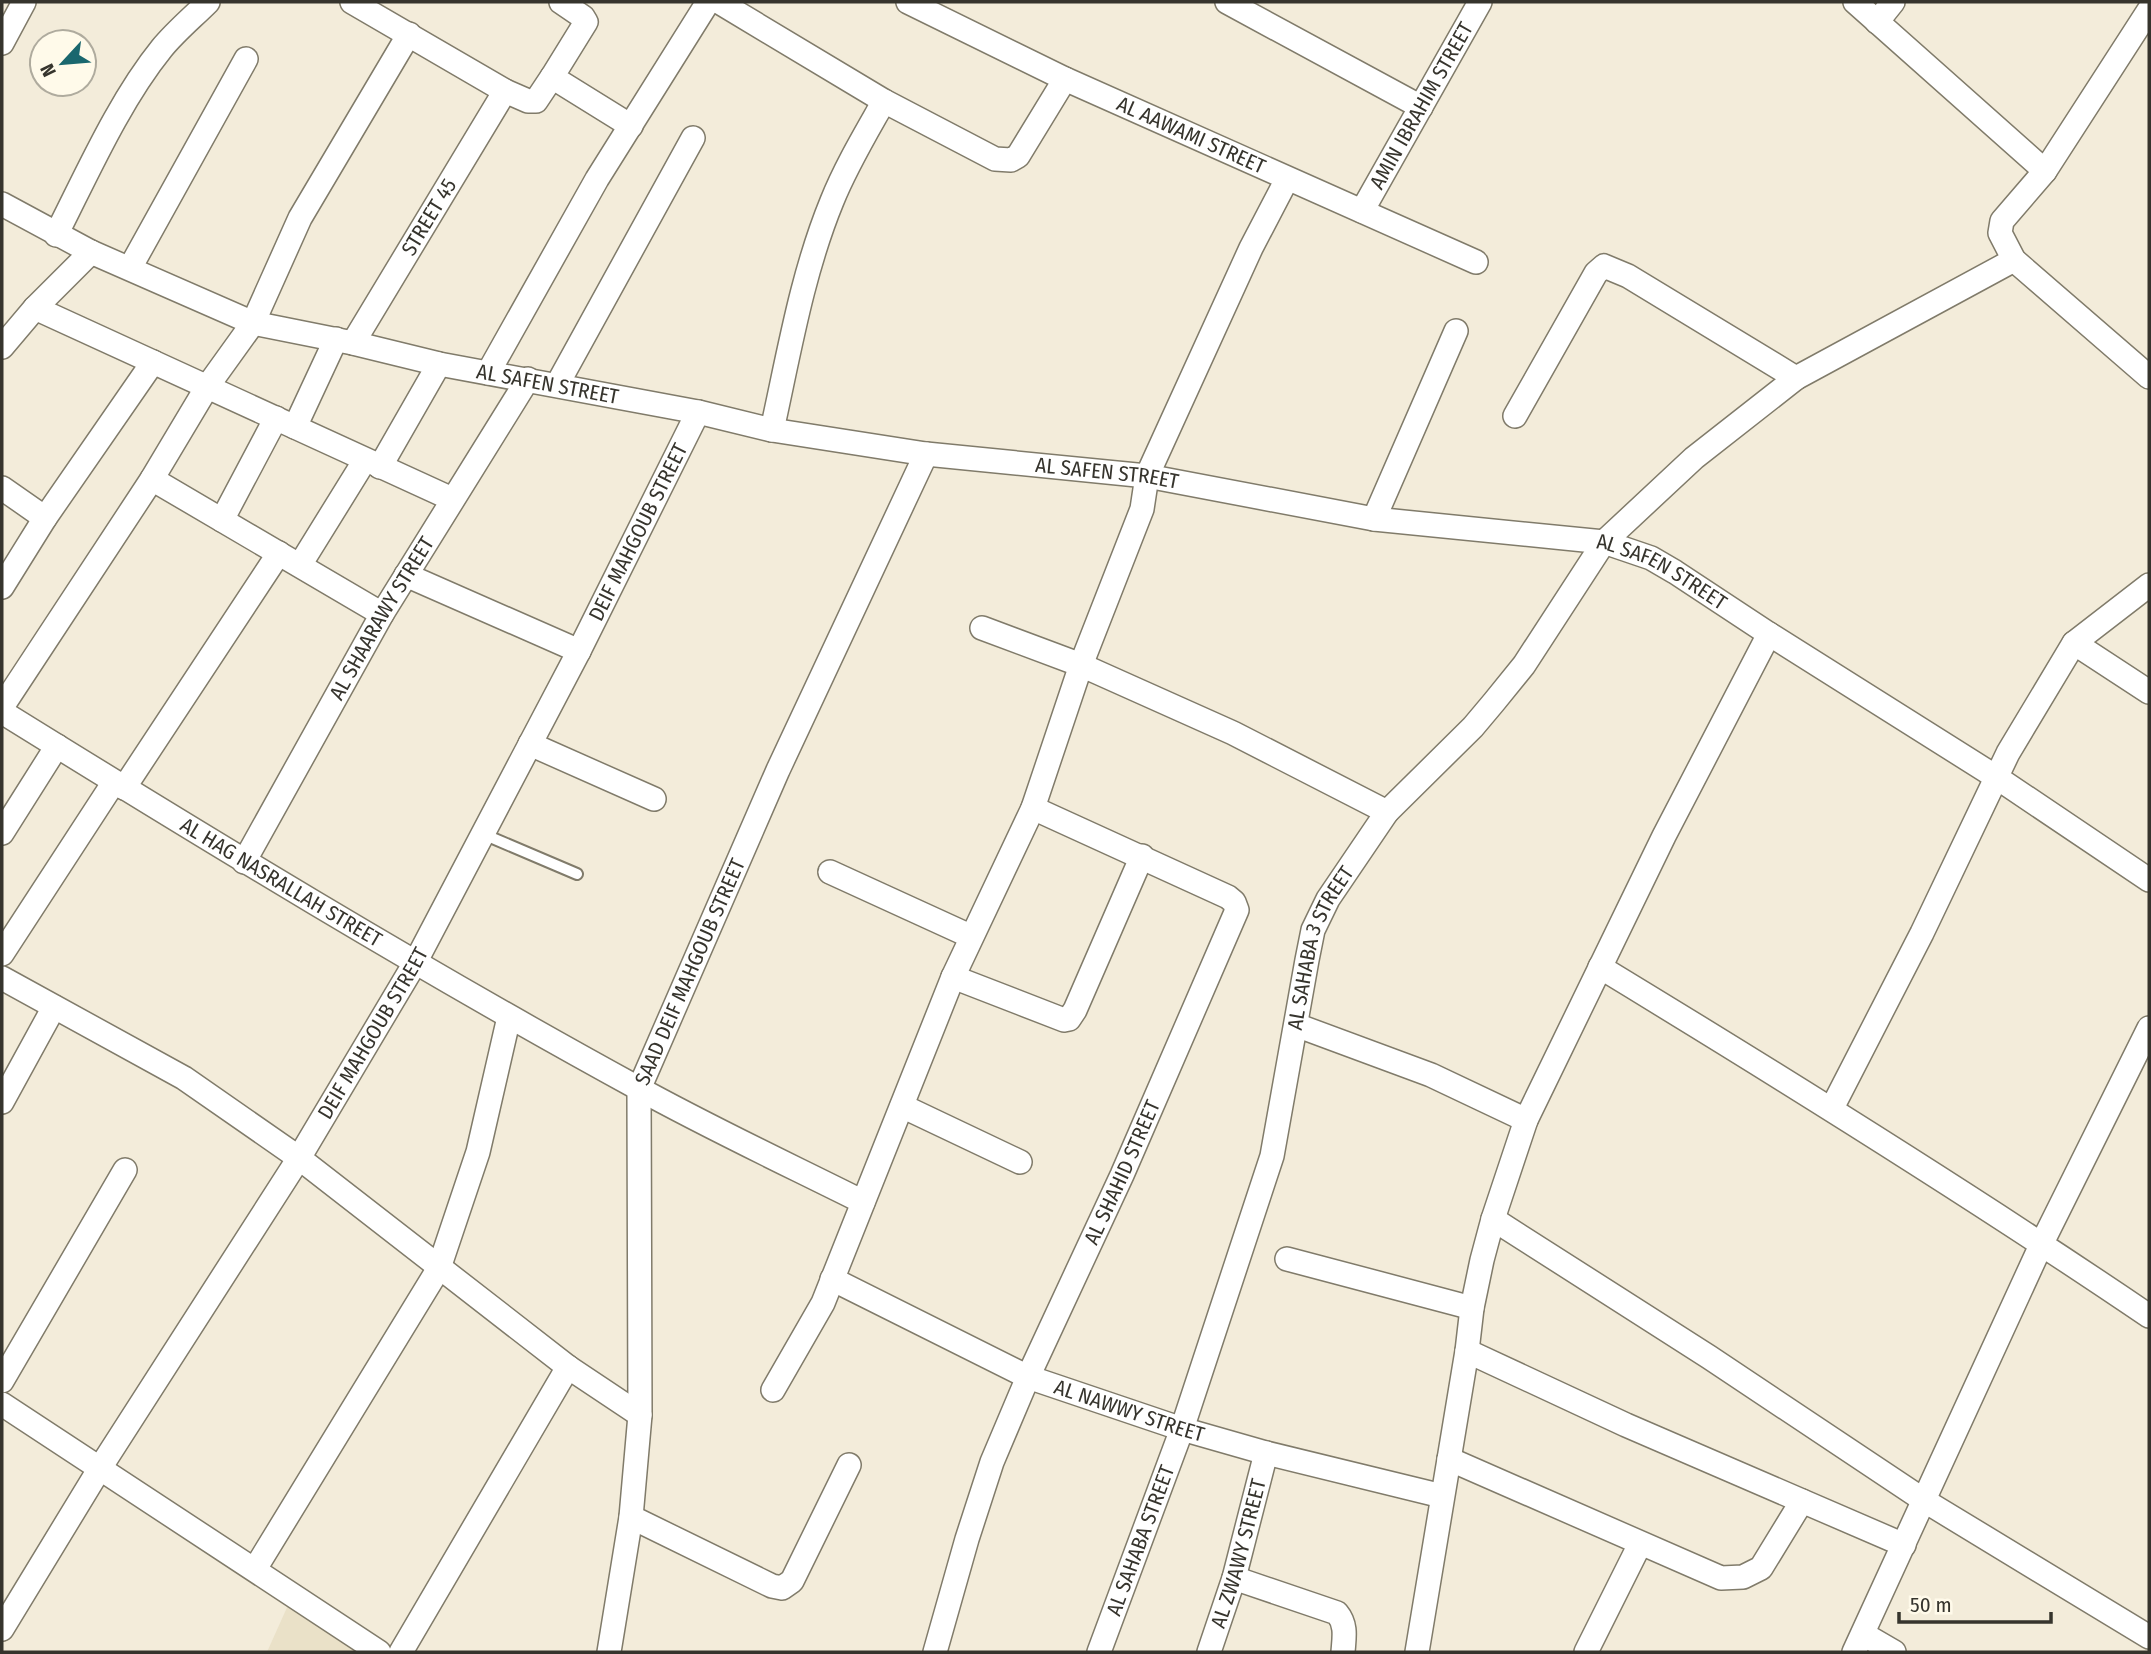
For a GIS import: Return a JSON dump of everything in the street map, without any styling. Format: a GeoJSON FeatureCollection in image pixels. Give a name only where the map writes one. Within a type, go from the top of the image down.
{"type":"FeatureCollection","features":[{"type":"Feature","properties":{"kind":"street"},"geometry":{"type":"LineString","coordinates":[[2,43],[24,2]]}},
{"type":"Feature","properties":{"kind":"street"},"geometry":{"type":"LineString","coordinates":[[56,235],[110,130],[141,80],[163,47],[208,2]]}},
{"type":"Feature","properties":{"kind":"street"},"geometry":{"type":"LineString","coordinates":[[352,2],[505,91],[528,101],[536,101],[586,22],[561,2]]}},
{"type":"Feature","properties":{"kind":"street"},"geometry":{"type":"LineString","coordinates":[[488,373],[597,179],[708,2]]}},
{"type":"Feature","properties":{"kind":"street"},"geometry":{"type":"LineString","coordinates":[[719,2],[884,101],[995,159],[1011,160],[1018,156],[1065,79]]}},
{"type":"Feature","properties":{"kind":"street","name":"AL AAWAMI STREET"},"geometry":{"type":"LineString","coordinates":[[908,2],[1065,79],[1476,262]]}},
{"type":"Feature","properties":{"kind":"street"},"geometry":{"type":"LineString","coordinates":[[1227,2],[1421,107]]}},
{"type":"Feature","properties":{"kind":"street","name":"AMIN IBRAHIM STREET"},"geometry":{"type":"LineString","coordinates":[[1362,211],[1480,2]]}},
{"type":"Feature","properties":{"kind":"street"},"geometry":{"type":"LineString","coordinates":[[1854,2],[2045,171]]}},
{"type":"Feature","properties":{"kind":"street"},"geometry":{"type":"LineString","coordinates":[[1877,22],[1893,2]]}},
{"type":"Feature","properties":{"kind":"street"},"geometry":{"type":"LineString","coordinates":[[2146,23],[2045,171],[2002,221],[2000,233],[2014,260],[2149,377]]}},
{"type":"Feature","properties":{"kind":"street"},"geometry":{"type":"LineString","coordinates":[[2,709],[152,480],[207,387],[253,323],[300,218],[408,34]]}},
{"type":"Feature","properties":{"kind":"street"},"geometry":{"type":"LineString","coordinates":[[130,268],[246,59]]}},
{"type":"Feature","properties":{"kind":"street"},"geometry":{"type":"LineString","coordinates":[[552,77],[631,126]]}},
{"type":"Feature","properties":{"kind":"street","name":"STREET 45"},"geometry":{"type":"LineString","coordinates":[[222,520],[285,422],[344,341],[505,91]]}},
{"type":"Feature","properties":{"kind":"street"},"geometry":{"type":"LineString","coordinates":[[772,430],[808,270],[831,202],[844,172],[884,101]]}},
{"type":"Feature","properties":{"kind":"street"},"geometry":{"type":"LineString","coordinates":[[557,385],[693,138]]}},
{"type":"Feature","properties":{"kind":"street"},"geometry":{"type":"LineString","coordinates":[[773,1391],[823,1303],[970,936],[1033,808],[1080,665],[1142,509],[1147,476],[1215,324],[1287,179]]}},
{"type":"Feature","properties":{"kind":"street","name":"AL SAFEN STREET"},"geometry":{"type":"LineString","coordinates":[[2,204],[91,252],[253,323],[439,364],[698,412],[772,430],[926,454],[1147,476],[1374,519],[1604,542],[1651,558],[1996,777],[2149,880]]}},
{"type":"Feature","properties":{"kind":"street"},"geometry":{"type":"LineString","coordinates":[[2,346],[35,308],[91,252]]}},
{"type":"Feature","properties":{"kind":"street","name":"AL SAHABA 3 STREET"},"geometry":{"type":"LineString","coordinates":[[1182,1429],[1272,1156],[1313,930],[1328,899],[1387,812],[1473,727],[1524,665],[1604,542],[1694,458],[1796,378],[2014,260]]}},
{"type":"Feature","properties":{"kind":"street"},"geometry":{"type":"LineString","coordinates":[[1515,416],[1596,273],[1604,265],[1628,276],[1796,378]]}},
{"type":"Feature","properties":{"kind":"street"},"geometry":{"type":"LineString","coordinates":[[35,308],[452,499]]}},
{"type":"Feature","properties":{"kind":"street"},"geometry":{"type":"LineString","coordinates":[[1374,519],[1456,331]]}},
{"type":"Feature","properties":{"kind":"street"},"geometry":{"type":"LineString","coordinates":[[2,587],[45,518],[153,362]]}},
{"type":"Feature","properties":{"kind":"street"},"geometry":{"type":"LineString","coordinates":[[300,565],[439,364]]}},
{"type":"Feature","properties":{"kind":"street","name":"AL SHAARAWY STREET"},"geometry":{"type":"LineString","coordinates":[[244,863],[382,614],[528,379]]}},
{"type":"Feature","properties":{"kind":"street","name":"DEIF MAHGOUB STREET"},"geometry":{"type":"LineString","coordinates":[[2,1629],[100,1468],[299,1158],[415,963],[579,651],[698,412]]}},
{"type":"Feature","properties":{"kind":"street","name":"SAAD DEIF MAHGOUB STREET"},"geometry":{"type":"LineString","coordinates":[[609,1652],[631,1517],[640,1415],[639,1089],[778,770],[926,454]]}},
{"type":"Feature","properties":{"kind":"street"},"geometry":{"type":"LineString","coordinates":[[152,480],[382,614]]}},
{"type":"Feature","properties":{"kind":"street"},"geometry":{"type":"LineString","coordinates":[[2,488],[45,518]]}},
{"type":"Feature","properties":{"kind":"street"},"geometry":{"type":"LineString","coordinates":[[2,954],[279,553]]}},
{"type":"Feature","properties":{"kind":"street"},"geometry":{"type":"LineString","coordinates":[[406,575],[579,651]]}},
{"type":"Feature","properties":{"kind":"street"},"geometry":{"type":"LineString","coordinates":[[1832,1108],[1922,933],[1996,777],[2074,643],[2149,585]]}},
{"type":"Feature","properties":{"kind":"street"},"geometry":{"type":"LineString","coordinates":[[982,628],[1080,665],[1233,733],[1387,812]]}},
{"type":"Feature","properties":{"kind":"street"},"geometry":{"type":"LineString","coordinates":[[1417,1652],[1450,1459],[1472,1308],[1493,1219],[1527,1120],[1691,782],[1769,634]]}},
{"type":"Feature","properties":{"kind":"street"},"geometry":{"type":"LineString","coordinates":[[2074,643],[2149,692]]}},
{"type":"Feature","properties":{"kind":"street","name":"AL HAG NASRALLAH STREET"},"geometry":{"type":"LineString","coordinates":[[2,709],[244,863],[509,1017],[639,1089],[863,1202]]}},
{"type":"Feature","properties":{"kind":"street"},"geometry":{"type":"LineString","coordinates":[[530,744],[654,799]]}},
{"type":"Feature","properties":{"kind":"street"},"geometry":{"type":"LineString","coordinates":[[2,833],[57,746]]}},
{"type":"Feature","properties":{"kind":"street","name":"AL SHAHID STREET"},"geometry":{"type":"LineString","coordinates":[[934,1652],[992,1462],[1028,1377],[1122,1175],[1237,910],[1228,897],[1033,808]]}},
{"type":"Feature","properties":{"kind":"street"},"geometry":{"type":"LineString","coordinates":[[953,977],[1064,1020],[1069,1019],[1142,856]]}},
{"type":"Feature","properties":{"kind":"street"},"geometry":{"type":"LineString","coordinates":[[830,872],[970,936]]}},
{"type":"Feature","properties":{"kind":"street"},"geometry":{"type":"LineString","coordinates":[[1600,967],[1832,1108],[2042,1243],[2149,1316]]}},
{"type":"Feature","properties":{"kind":"street"},"geometry":{"type":"LineString","coordinates":[[2,978],[184,1078],[299,1158],[568,1367],[640,1415]]}},
{"type":"Feature","properties":{"kind":"street"},"geometry":{"type":"LineString","coordinates":[[2,1102],[54,1007]]}},
{"type":"Feature","properties":{"kind":"street"},"geometry":{"type":"LineString","coordinates":[[255,1569],[439,1268],[478,1152],[509,1017]]}},
{"type":"Feature","properties":{"kind":"street"},"geometry":{"type":"LineString","coordinates":[[1296,1025],[1431,1075],[1527,1120]]}},
{"type":"Feature","properties":{"kind":"street"},"geometry":{"type":"LineString","coordinates":[[1894,1652],[1859,1643],[2042,1243],[2149,1028]]}},
{"type":"Feature","properties":{"kind":"street"},"geometry":{"type":"LineString","coordinates":[[902,1106],[1020,1162]]}},
{"type":"Feature","properties":{"kind":"street"},"geometry":{"type":"LineString","coordinates":[[2,1381],[125,1170]]}},
{"type":"Feature","properties":{"kind":"street"},"geometry":{"type":"LineString","coordinates":[[1493,1219],[1925,1500],[2149,1637]]}},
{"type":"Feature","properties":{"kind":"street"},"geometry":{"type":"LineString","coordinates":[[1287,1259],[1472,1308]]}},
{"type":"Feature","properties":{"kind":"street","name":"AL NAWWY STREET"},"geometry":{"type":"LineString","coordinates":[[832,1279],[1028,1377],[1182,1429],[1266,1453],[1442,1496]]}},
{"type":"Feature","properties":{"kind":"street"},"geometry":{"type":"LineString","coordinates":[[1467,1351],[1626,1425],[1904,1545]]}},
{"type":"Feature","properties":{"kind":"street"},"geometry":{"type":"LineString","coordinates":[[401,1652],[568,1367]]}},
{"type":"Feature","properties":{"kind":"street"},"geometry":{"type":"LineString","coordinates":[[2,1404],[379,1652]]}},
{"type":"Feature","properties":{"kind":"street","name":"AL SAHABA STREET"},"geometry":{"type":"LineString","coordinates":[[1099,1652],[1182,1429]]}},
{"type":"Feature","properties":{"kind":"street","name":"AL ZWAWY STREET"},"geometry":{"type":"LineString","coordinates":[[1209,1652],[1234,1578],[1266,1453]]}},
{"type":"Feature","properties":{"kind":"street"},"geometry":{"type":"LineString","coordinates":[[1450,1459],[1721,1578],[1743,1577],[1761,1568],[1802,1501]]}},
{"type":"Feature","properties":{"kind":"street"},"geometry":{"type":"LineString","coordinates":[[631,1517],[772,1586],[782,1588],[792,1581],[849,1465]]}},
{"type":"Feature","properties":{"kind":"street"},"geometry":{"type":"LineString","coordinates":[[1586,1652],[1640,1544]]}},
{"type":"Feature","properties":{"kind":"street"},"geometry":{"type":"LineString","coordinates":[[1234,1578],[1337,1613],[1345,1629],[1343,1652]]}},
{"type":"Feature","properties":{"kind":"lane"},"geometry":{"type":"LineString","coordinates":[[483,834],[577,874]]}},
{"type":"Feature","properties":{"kind":"shaded area"},"geometry":{"type":"Polygon","coordinates":[[[289,1603],[365,1652],[267,1652],[289,1603]]]}}]}
